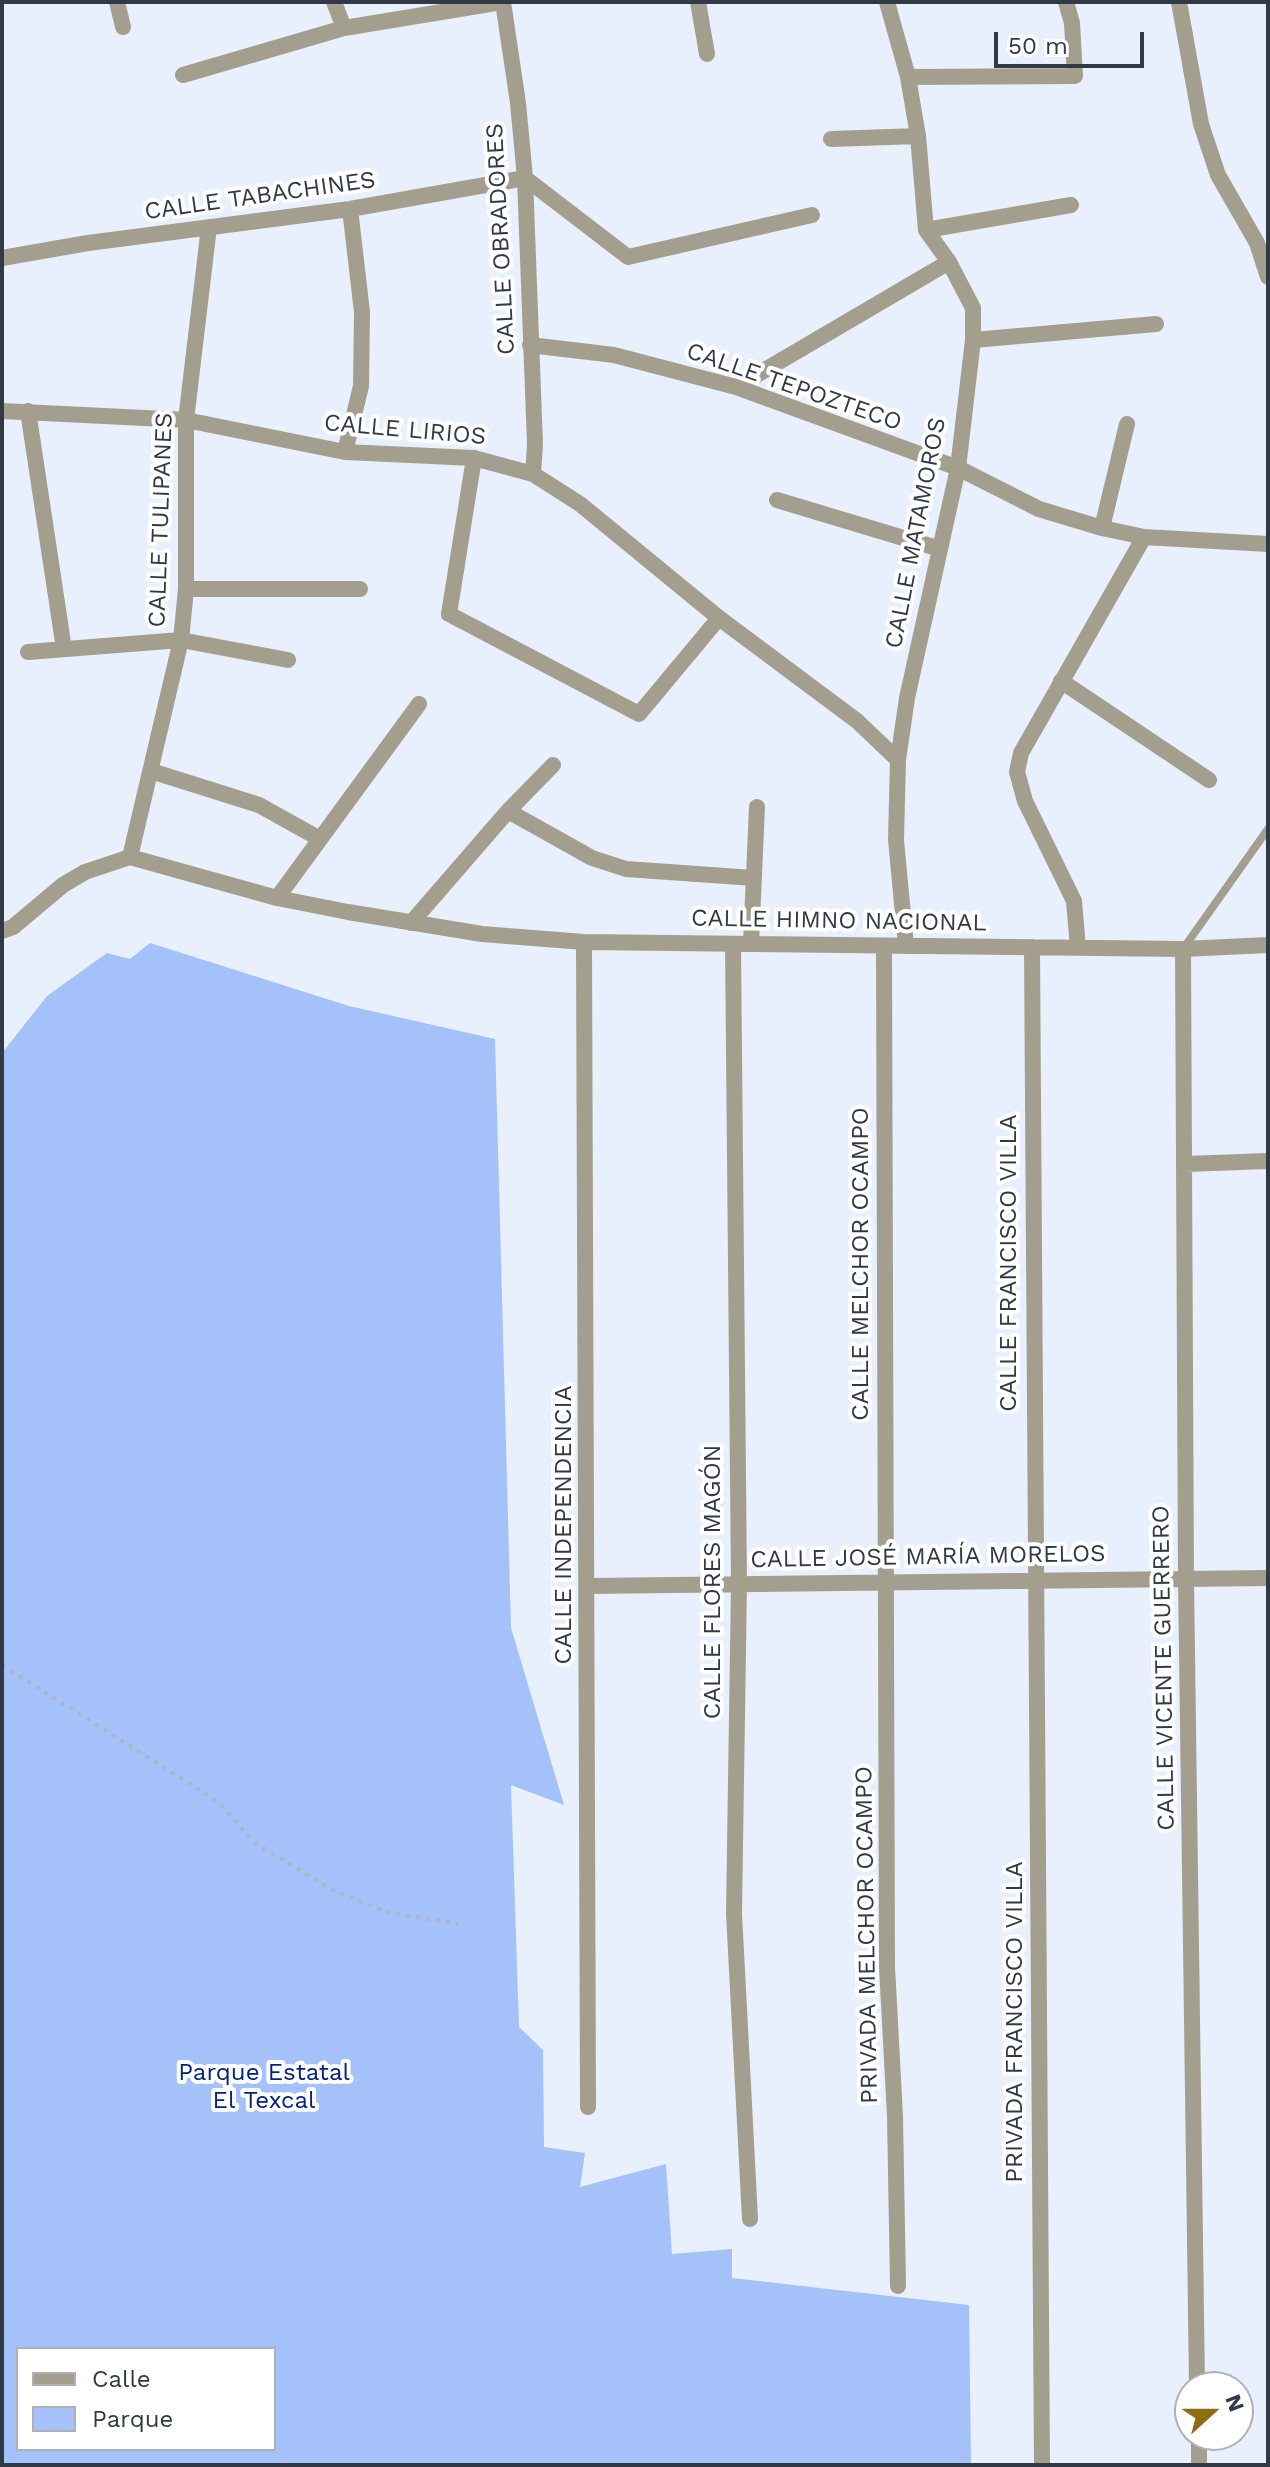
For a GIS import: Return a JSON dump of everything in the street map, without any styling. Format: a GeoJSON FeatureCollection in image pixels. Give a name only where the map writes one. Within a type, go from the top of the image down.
{"type":"FeatureCollection","features":[{"type":"Feature","properties":{"kind":"street"},"geometry":{"type":"LineString","coordinates":[[117,2],[123,27]]}},
{"type":"Feature","properties":{"kind":"street"},"geometry":{"type":"LineString","coordinates":[[334,2],[344,28]]}},
{"type":"Feature","properties":{"kind":"street"},"geometry":{"type":"LineString","coordinates":[[183,75],[344,28],[503,2]]}},
{"type":"Feature","properties":{"kind":"street","name":"CALLE OBRADORES"},"geometry":{"type":"LineString","coordinates":[[503,2],[525,178],[533,474]]}},
{"type":"Feature","properties":{"kind":"street"},"geometry":{"type":"LineString","coordinates":[[698,2],[707,54]]}},
{"type":"Feature","properties":{"kind":"street"},"geometry":{"type":"LineString","coordinates":[[887,2],[908,77],[918,136],[926,230],[1071,205]]}},
{"type":"Feature","properties":{"kind":"street"},"geometry":{"type":"LineString","coordinates":[[908,77],[1075,76],[1072,23],[1066,2]]}},
{"type":"Feature","properties":{"kind":"street"},"geometry":{"type":"LineString","coordinates":[[1179,2],[1201,124],[1218,175],[1257,243],[1268,277]]}},
{"type":"Feature","properties":{"kind":"street"},"geometry":{"type":"LineString","coordinates":[[831,139],[918,136]]}},
{"type":"Feature","properties":{"kind":"street"},"geometry":{"type":"LineString","coordinates":[[525,178],[628,257],[812,215]]}},
{"type":"Feature","properties":{"kind":"street","name":"CALLE TABACHINES"},"geometry":{"type":"LineString","coordinates":[[2,258],[350,209],[525,178]]}},
{"type":"Feature","properties":{"kind":"street"},"geometry":{"type":"LineString","coordinates":[[345,452],[361,371],[362,312],[350,209]]}},
{"type":"Feature","properties":{"kind":"street","name":"CALLE TULIPANES"},"geometry":{"type":"LineString","coordinates":[[130,857],[181,640],[186,589],[186,420],[209,227]]}},
{"type":"Feature","properties":{"kind":"street","name":"CALLE MATAMOROS"},"geometry":{"type":"LineString","coordinates":[[906,946],[896,840],[898,760],[907,698],[958,468],[973,340],[973,308],[949,262],[926,230]]}},
{"type":"Feature","properties":{"kind":"street"},"geometry":{"type":"LineString","coordinates":[[736,387],[949,262]]}},
{"type":"Feature","properties":{"kind":"street"},"geometry":{"type":"LineString","coordinates":[[973,340],[1156,324]]}},
{"type":"Feature","properties":{"kind":"street","name":"CALLE TEPOZTECO"},"geometry":{"type":"LineString","coordinates":[[530,345],[614,355],[736,387],[958,468],[1039,509],[1102,528],[1144,537],[1268,544]]}},
{"type":"Feature","properties":{"kind":"street","name":"CALLE LIRIOS"},"geometry":{"type":"LineString","coordinates":[[2,411],[186,420],[345,452],[474,458],[533,474],[580,504],[719,618],[857,721],[898,760]]}},
{"type":"Feature","properties":{"kind":"street"},"geometry":{"type":"LineString","coordinates":[[28,411],[64,649]]}},
{"type":"Feature","properties":{"kind":"street"},"geometry":{"type":"LineString","coordinates":[[1102,528],[1127,424]]}},
{"type":"Feature","properties":{"kind":"street"},"geometry":{"type":"LineString","coordinates":[[474,458],[449,614],[639,714],[719,618]]}},
{"type":"Feature","properties":{"kind":"street"},"geometry":{"type":"LineString","coordinates":[[777,500],[940,549]]}},
{"type":"Feature","properties":{"kind":"street"},"geometry":{"type":"LineString","coordinates":[[1078,948],[1074,901],[1025,801],[1017,772],[1021,753],[1144,537]]}},
{"type":"Feature","properties":{"kind":"street"},"geometry":{"type":"LineString","coordinates":[[186,589],[360,589]]}},
{"type":"Feature","properties":{"kind":"street"},"geometry":{"type":"LineString","coordinates":[[28,652],[181,640],[288,660]]}},
{"type":"Feature","properties":{"kind":"street"},"geometry":{"type":"LineString","coordinates":[[1061,681],[1209,780]]}},
{"type":"Feature","properties":{"kind":"street"},"geometry":{"type":"LineString","coordinates":[[277,898],[419,704]]}},
{"type":"Feature","properties":{"kind":"street"},"geometry":{"type":"LineString","coordinates":[[411,923],[508,811],[553,765]]}},
{"type":"Feature","properties":{"kind":"street"},"geometry":{"type":"LineString","coordinates":[[151,771],[259,805],[320,839]]}},
{"type":"Feature","properties":{"kind":"street"},"geometry":{"type":"LineString","coordinates":[[751,944],[757,807]]}},
{"type":"Feature","properties":{"kind":"street"},"geometry":{"type":"LineString","coordinates":[[508,811],[592,858],[626,869],[754,878]]}},
{"type":"Feature","properties":{"kind":"street"},"geometry":{"type":"LineString","coordinates":[[2,931],[13,927],[63,885],[85,872],[130,857]]}},
{"type":"Feature","properties":{"kind":"street","name":"CALLE HIMNO NACIONAL"},"geometry":{"type":"LineString","coordinates":[[130,857],[277,898],[482,934],[584,942],[1183,949],[1268,945]]}},
{"type":"Feature","properties":{"kind":"street","name":"CALLE INDEPENDENCIA"},"geometry":{"type":"LineString","coordinates":[[584,942],[589,1586],[588,2107]]}},
{"type":"Feature","properties":{"kind":"street","name":"CALLE FLORES MAGÓN"},"geometry":{"type":"LineString","coordinates":[[733,944],[739,1584],[734,1913],[750,2219]]}},
{"type":"Feature","properties":{"kind":"street","name":"CALLE MELCHOR OCAMPO"},"geometry":{"type":"LineString","coordinates":[[884,946],[886,1582]]}},
{"type":"Feature","properties":{"kind":"street","name":"CALLE FRANCISCO VILLA"},"geometry":{"type":"LineString","coordinates":[[1032,947],[1035,1579]]}},
{"type":"Feature","properties":{"kind":"street","name":"CALLE VICENTE GUERRERO"},"geometry":{"type":"LineString","coordinates":[[1183,949],[1186,1578],[1197,2371]]}},
{"type":"Feature","properties":{"kind":"street"},"geometry":{"type":"LineString","coordinates":[[1185,1164],[1268,1161]]}},
{"type":"Feature","properties":{"kind":"street","name":"CALLE JOSÉ MARÍA MORELOS"},"geometry":{"type":"LineString","coordinates":[[589,1586],[1268,1578]]}},
{"type":"Feature","properties":{"kind":"street","name":"PRIVADA FRANCISCO VILLA"},"geometry":{"type":"LineString","coordinates":[[1035,1579],[1042,2465]]}},
{"type":"Feature","properties":{"kind":"street","name":"PRIVADA MELCHOR OCAMPO"},"geometry":{"type":"LineString","coordinates":[[886,1582],[887,1967],[895,2116],[898,2286]]}},
{"type":"Feature","properties":{"kind":"lane"},"geometry":{"type":"LineString","coordinates":[[1183,949],[1268,829]]}},
{"type":"Feature","properties":{"kind":"path"},"geometry":{"type":"LineString","coordinates":[[2,1665],[217,1801],[255,1843],[333,1890],[387,1912],[458,1924]]}},
{"type":"Feature","properties":{"kind":"green space","name":"Parque Estatal El Texcal"},"geometry":{"type":"Polygon","coordinates":[[[150,943],[349,1006],[495,1039],[511,1628],[564,1805],[511,1785],[519,2027],[543,2050],[544,2147],[585,2153],[580,2187],[666,2164],[672,2254],[732,2249],[732,2278],[969,2305],[971,2465],[2,2465],[2,1053],[47,996],[107,953],[130,959],[150,943]]]}}]}
